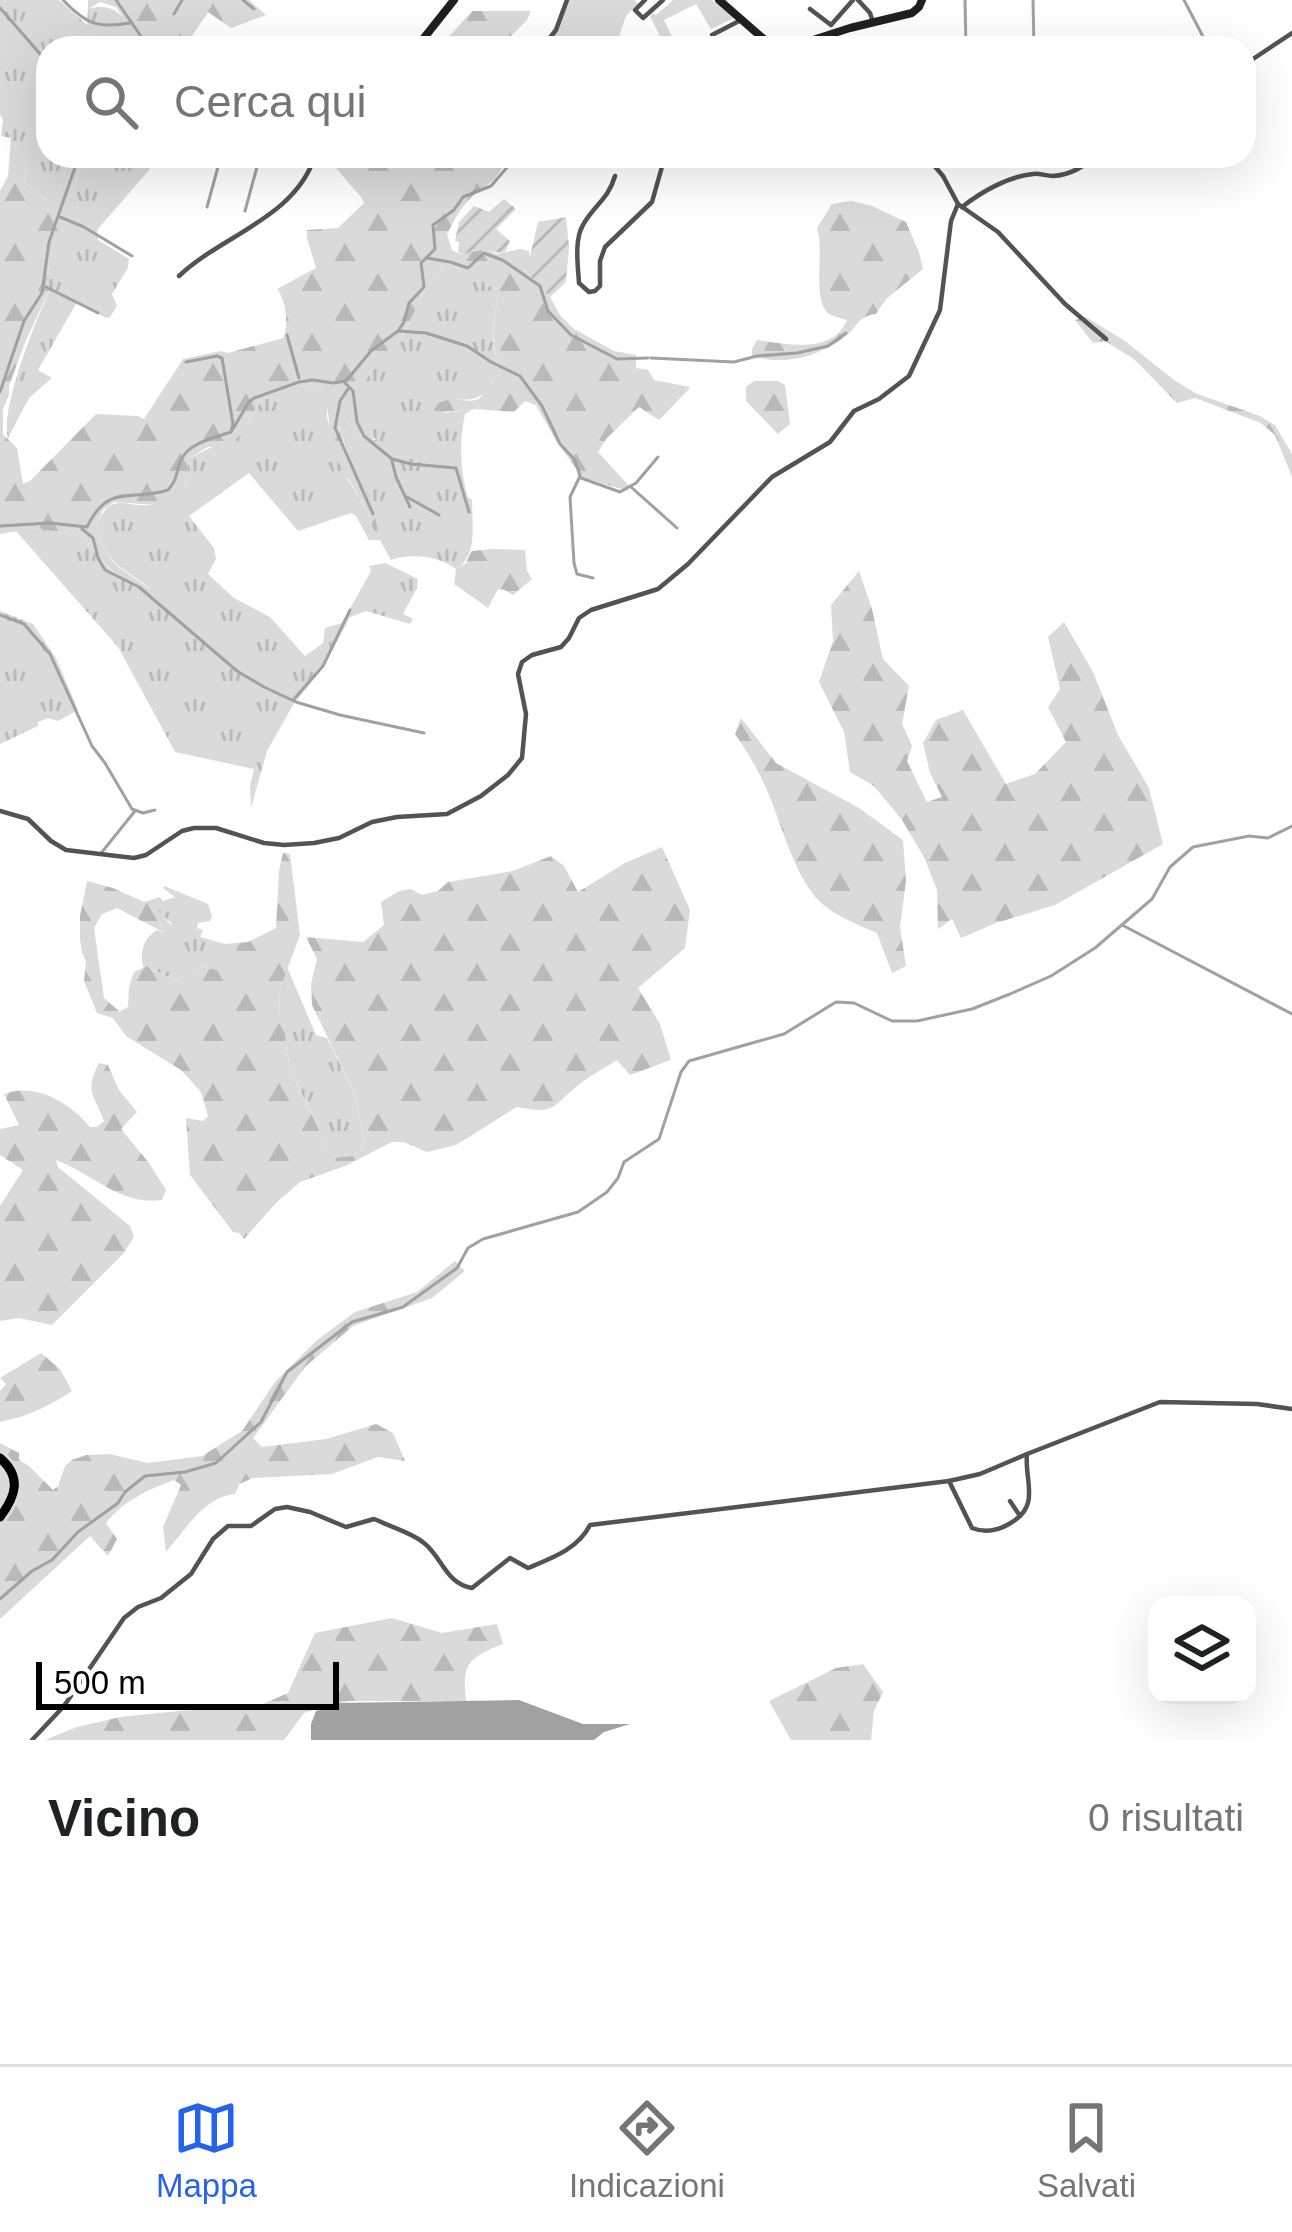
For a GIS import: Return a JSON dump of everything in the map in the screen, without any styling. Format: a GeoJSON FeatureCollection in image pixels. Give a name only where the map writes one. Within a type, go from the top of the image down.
{"type":"FeatureCollection","features":[{"type":"Feature","properties":{"kind":"main road"},"geometry":{"type":"LineString","coordinates":[[0,1458],[12,1471],[15,1490],[0,1517]]}},
{"type":"Feature","properties":{"kind":"street"},"geometry":{"type":"LineString","coordinates":[[426,36],[454,0]]}},
{"type":"Feature","properties":{"kind":"street"},"geometry":{"type":"LineString","coordinates":[[551,36],[567,0]]}},
{"type":"Feature","properties":{"kind":"street"},"geometry":{"type":"LineString","coordinates":[[644,0],[634,10],[643,17],[663,0]]}},
{"type":"Feature","properties":{"kind":"street"},"geometry":{"type":"LineString","coordinates":[[719,0],[762,36]]}},
{"type":"Feature","properties":{"kind":"street"},"geometry":{"type":"LineString","coordinates":[[810,9],[830,25],[855,0],[869,11],[873,22]]}},
{"type":"Feature","properties":{"kind":"street"},"geometry":{"type":"LineString","coordinates":[[826,36],[914,12],[922,0]]}},
{"type":"Feature","properties":{"kind":"street"},"geometry":{"type":"LineString","coordinates":[[712,35],[743,19]]}},
{"type":"Feature","properties":{"kind":"street"},"geometry":{"type":"LineString","coordinates":[[1256,56],[1292,33]]}},
{"type":"Feature","properties":{"kind":"street"},"geometry":{"type":"LineString","coordinates":[[179,276],[284,204],[310,168]]}},
{"type":"Feature","properties":{"kind":"street"},"geometry":{"type":"LineString","coordinates":[[615,176],[608,195],[580,231],[579,283],[590,292],[600,286],[606,245],[653,201],[662,168]]}},
{"type":"Feature","properties":{"kind":"street"},"geometry":{"type":"LineString","coordinates":[[936,168],[960,205],[998,232],[1065,304],[1106,338]]}},
{"type":"Feature","properties":{"kind":"street"},"geometry":{"type":"LineString","coordinates":[[0,811],[28,819],[67,850],[125,859],[146,855],[194,828],[216,828],[264,843],[314,843],[339,838],[372,822],[447,814],[481,796],[522,758],[526,714],[518,674],[522,662],[561,647],[579,619],[591,610],[658,589],[772,477],[830,442],[854,412],[909,376],[940,310],[951,221],[960,205],[1030,174],[1051,176],[1082,168]]}},
{"type":"Feature","properties":{"kind":"street"},"geometry":{"type":"LineString","coordinates":[[32,1740],[82,1681],[124,1618],[191,1574],[228,1526],[251,1526],[280,1508],[297,1508],[346,1527],[380,1521],[427,1545],[449,1576],[468,1588],[510,1558],[528,1568],[571,1548],[590,1525],[950,1481],[981,1474],[1160,1402],[1292,1409]]}},
{"type":"Feature","properties":{"kind":"street"},"geometry":{"type":"LineString","coordinates":[[950,1481],[975,1531],[1000,1528],[1025,1512],[1030,1491],[1027,1454]]}},
{"type":"Feature","properties":{"kind":"street"},"geometry":{"type":"LineString","coordinates":[[1010,1501],[1021,1517]]}},
{"type":"Feature","properties":{"kind":"green space"},"geometry":{"type":"Polygon","coordinates":[[[0,0],[59,0],[87,25],[88,9],[108,8],[122,16],[136,36],[36,36],[36,168],[66,168],[52,202],[24,181],[26,166],[11,138],[1,136],[0,0]]]}},
{"type":"Feature","properties":{"kind":"green space"},"geometry":{"type":"Polygon","coordinates":[[[88,0],[249,0],[266,15],[231,28],[208,12],[192,36],[135,36],[116,7],[100,2],[88,9],[88,0]]]}},
{"type":"Feature","properties":{"kind":"green space"},"geometry":{"type":"Polygon","coordinates":[[[565,0],[638,3],[626,16],[619,36],[548,36],[565,0]]]}},
{"type":"Feature","properties":{"kind":"green space"},"geometry":{"type":"Polygon","coordinates":[[[673,0],[712,0],[734,18],[711,29],[696,4],[664,20],[672,36],[660,36],[650,16],[673,0]]]}},
{"type":"Feature","properties":{"kind":"green space"},"geometry":{"type":"Polygon","coordinates":[[[472,11],[531,11],[511,36],[450,36],[472,11]]]}},
{"type":"Feature","properties":{"kind":"green space"},"geometry":{"type":"Polygon","coordinates":[[[11,138],[26,166],[24,181],[44,199],[52,201],[59,192],[66,168],[81,168],[52,249],[45,288],[49,291],[26,340],[3,409],[3,434],[17,448],[23,484],[96,414],[144,419],[183,359],[283,338],[286,313],[277,289],[316,268],[307,230],[338,228],[364,203],[336,168],[501,168],[456,218],[447,234],[452,250],[460,254],[485,249],[497,254],[529,251],[523,268],[574,329],[614,351],[636,355],[636,368],[648,370],[654,380],[690,387],[659,420],[639,407],[598,452],[629,486],[627,491],[582,477],[536,405],[525,401],[514,412],[427,410],[451,399],[479,399],[492,383],[498,359],[493,336],[499,293],[447,262],[427,287],[402,335],[362,387],[359,410],[376,448],[363,441],[350,424],[339,425],[371,502],[379,539],[335,455],[321,389],[286,384],[266,396],[244,432],[228,446],[208,447],[189,458],[185,487],[174,501],[156,505],[114,502],[103,510],[96,525],[103,548],[116,564],[153,591],[147,592],[111,569],[84,537],[36,528],[0,534],[0,191],[8,176],[11,138]]]}},
{"type":"Feature","properties":{"kind":"green space"},"geometry":{"type":"Polygon","coordinates":[[[81,168],[150,169],[97,230],[98,240],[129,259],[112,294],[117,306],[106,318],[77,302],[38,370],[52,378],[29,398],[8,438],[14,387],[49,292],[45,288],[52,248],[81,168]]]}},
{"type":"Feature","properties":{"kind":"green space"},"geometry":{"type":"Polygon","coordinates":[[[504,199],[516,209],[496,229],[510,241],[505,252],[458,253],[459,222],[474,206],[489,212],[504,199]]]}},
{"type":"Feature","properties":{"kind":"green space"},"geometry":{"type":"Polygon","coordinates":[[[851,201],[906,222],[923,269],[886,299],[876,314],[862,319],[824,349],[789,360],[752,356],[757,340],[808,345],[840,331],[847,320],[829,314],[821,298],[817,228],[832,204],[851,201]]]}},
{"type":"Feature","properties":{"kind":"green space"},"geometry":{"type":"Polygon","coordinates":[[[566,217],[566,282],[550,297],[522,262],[530,257],[538,222],[566,217]]]}},
{"type":"Feature","properties":{"kind":"green space"},"geometry":{"type":"Polygon","coordinates":[[[447,262],[499,293],[493,379],[479,397],[451,399],[444,413],[474,409],[465,414],[462,435],[462,467],[472,500],[473,529],[463,564],[456,569],[425,557],[391,560],[380,540],[369,540],[351,513],[298,531],[249,473],[189,516],[214,548],[216,559],[208,574],[234,598],[270,617],[305,656],[323,643],[325,628],[342,623],[371,571],[369,566],[385,563],[418,579],[403,614],[413,619],[410,624],[366,611],[350,617],[323,668],[293,705],[267,751],[251,808],[254,769],[175,752],[118,647],[15,530],[36,528],[84,537],[112,571],[151,589],[103,548],[96,525],[103,513],[116,504],[158,503],[185,487],[189,458],[244,432],[266,396],[286,384],[321,389],[348,480],[379,538],[339,424],[350,424],[363,441],[376,440],[358,410],[361,389],[402,335],[427,287],[447,262]]]}},
{"type":"Feature","properties":{"kind":"green space"},"geometry":{"type":"Polygon","coordinates":[[[1086,317],[1197,394],[1275,425],[1292,454],[1292,477],[1275,435],[1261,423],[1195,398],[1177,403],[1134,359],[1105,341],[1093,343],[1075,320],[1086,317]]]}},
{"type":"Feature","properties":{"kind":"green space"},"geometry":{"type":"Polygon","coordinates":[[[754,381],[785,385],[790,424],[778,434],[746,401],[746,387],[754,381]]]}},
{"type":"Feature","properties":{"kind":"green space"},"geometry":{"type":"Polygon","coordinates":[[[525,550],[532,579],[513,595],[498,589],[488,608],[454,584],[456,569],[466,563],[471,551],[525,550]]]}},
{"type":"Feature","properties":{"kind":"green space"},"geometry":{"type":"Polygon","coordinates":[[[859,571],[883,659],[909,686],[902,724],[912,746],[907,761],[927,802],[942,797],[923,743],[936,720],[963,710],[1006,784],[1035,774],[1066,742],[1048,707],[1060,689],[1048,637],[1064,622],[1149,788],[1163,844],[1055,905],[961,938],[952,919],[938,929],[937,890],[924,857],[874,786],[850,772],[844,732],[819,682],[833,641],[831,605],[859,571]]]}},
{"type":"Feature","properties":{"kind":"green space"},"geometry":{"type":"Polygon","coordinates":[[[0,611],[33,624],[56,658],[78,710],[58,721],[38,722],[0,744],[0,611]]]}},
{"type":"Feature","properties":{"kind":"green space"},"geometry":{"type":"Polygon","coordinates":[[[741,718],[776,763],[859,808],[903,840],[906,881],[900,927],[906,966],[892,973],[877,933],[842,917],[813,894],[764,782],[735,734],[741,718]]]}},
{"type":"Feature","properties":{"kind":"green space"},"geometry":{"type":"Polygon","coordinates":[[[662,847],[690,910],[685,948],[638,988],[660,1024],[671,1060],[630,1075],[617,1060],[551,1108],[517,1107],[456,1145],[427,1152],[392,1142],[300,1182],[244,1239],[233,1232],[190,1175],[186,1118],[203,1121],[208,1116],[201,1092],[181,1070],[126,1036],[113,1018],[97,1013],[84,981],[80,916],[87,881],[144,902],[160,897],[159,911],[175,930],[165,933],[117,908],[102,914],[94,928],[104,998],[120,1012],[128,1007],[134,972],[147,966],[174,978],[201,966],[218,970],[225,963],[225,944],[248,942],[276,928],[279,871],[283,853],[290,854],[300,935],[280,989],[279,1019],[284,1021],[291,1070],[328,1159],[352,1156],[365,1144],[354,1092],[312,1005],[317,959],[306,937],[363,942],[384,925],[381,902],[399,891],[411,889],[422,895],[448,882],[513,871],[551,856],[564,866],[578,892],[662,847]]]}},
{"type":"Feature","properties":{"kind":"green space"},"geometry":{"type":"Polygon","coordinates":[[[164,886],[208,904],[210,921],[198,923],[197,928],[203,930],[200,937],[225,944],[225,963],[218,970],[201,966],[174,978],[143,967],[146,941],[157,930],[165,933],[172,924],[158,911],[163,901],[175,897],[164,886]]]}},
{"type":"Feature","properties":{"kind":"green space"},"geometry":{"type":"Polygon","coordinates":[[[287,967],[316,1035],[327,1038],[354,1092],[365,1144],[352,1156],[328,1160],[319,1128],[291,1070],[284,1022],[279,1019],[287,967]]]}},
{"type":"Feature","properties":{"kind":"green space"},"geometry":{"type":"Polygon","coordinates":[[[99,1063],[108,1065],[119,1090],[137,1112],[121,1129],[166,1190],[162,1200],[133,1198],[56,1160],[58,1167],[130,1226],[134,1237],[52,1325],[19,1318],[0,1321],[0,1206],[23,1170],[0,1155],[0,1129],[19,1125],[4,1094],[40,1093],[97,1127],[104,1121],[91,1087],[99,1063]]]}},
{"type":"Feature","properties":{"kind":"green space"},"geometry":{"type":"Polygon","coordinates":[[[455,1261],[465,1271],[432,1298],[353,1326],[305,1367],[253,1438],[262,1447],[326,1439],[376,1424],[393,1433],[405,1461],[378,1457],[332,1474],[253,1478],[239,1484],[235,1494],[205,1508],[166,1552],[163,1527],[181,1485],[174,1480],[128,1502],[106,1523],[117,1539],[108,1556],[90,1536],[0,1619],[0,1443],[19,1453],[19,1460],[53,1490],[65,1466],[86,1455],[109,1454],[148,1463],[202,1456],[242,1431],[275,1382],[316,1341],[355,1312],[417,1292],[455,1261]]]}},
{"type":"Feature","properties":{"kind":"green space"},"geometry":{"type":"Polygon","coordinates":[[[41,1353],[60,1369],[72,1391],[38,1410],[0,1422],[0,1391],[6,1384],[0,1378],[41,1353]]]}},
{"type":"Feature","properties":{"kind":"green space"},"geometry":{"type":"Polygon","coordinates":[[[392,1618],[442,1633],[497,1624],[503,1644],[470,1664],[466,1701],[349,1701],[304,1713],[284,1740],[45,1740],[120,1717],[256,1707],[288,1693],[315,1633],[392,1618]]]}},
{"type":"Feature","properties":{"kind":"green space"},"geometry":{"type":"Polygon","coordinates":[[[863,1664],[883,1692],[874,1711],[871,1740],[791,1740],[769,1701],[836,1668],[863,1664]]]}},
{"type":"Feature","properties":{"kind":"shaded area"},"geometry":{"type":"Polygon","coordinates":[[[519,1700],[583,1724],[630,1724],[594,1740],[311,1740],[316,1711],[336,1703],[519,1700]]]}},
{"type":"Feature","properties":{"kind":"waterway"},"geometry":{"type":"LineString","coordinates":[[63,0],[92,22],[130,23]]}},
{"type":"Feature","properties":{"kind":"waterway"},"geometry":{"type":"LineString","coordinates":[[116,0],[141,36]]}},
{"type":"Feature","properties":{"kind":"waterway"},"geometry":{"type":"LineString","coordinates":[[174,14],[182,0]]}},
{"type":"Feature","properties":{"kind":"waterway"},"geometry":{"type":"LineString","coordinates":[[243,0],[254,9]]}},
{"type":"Feature","properties":{"kind":"waterway"},"geometry":{"type":"LineString","coordinates":[[965,0],[966,36]]}},
{"type":"Feature","properties":{"kind":"waterway"},"geometry":{"type":"LineString","coordinates":[[1033,0],[1034,36]]}},
{"type":"Feature","properties":{"kind":"waterway"},"geometry":{"type":"LineString","coordinates":[[1184,0],[1203,36]]}},
{"type":"Feature","properties":{"kind":"waterway"},"geometry":{"type":"LineString","coordinates":[[0,8],[36,49]]}},
{"type":"Feature","properties":{"kind":"waterway"},"geometry":{"type":"LineString","coordinates":[[0,392],[24,321],[42,293],[49,242],[75,168]]}},
{"type":"Feature","properties":{"kind":"waterway"},"geometry":{"type":"LineString","coordinates":[[207,207],[218,168]]}},
{"type":"Feature","properties":{"kind":"waterway"},"geometry":{"type":"LineString","coordinates":[[245,211],[257,168]]}},
{"type":"Feature","properties":{"kind":"waterway"},"geometry":{"type":"LineString","coordinates":[[0,526],[87,527],[95,513],[113,499],[168,490],[189,450],[231,432],[254,398],[299,382],[346,381],[371,351],[398,331],[409,303],[424,287],[421,263],[435,249],[433,225],[463,197],[491,186],[507,168]]}},
{"type":"Feature","properties":{"kind":"waterway"},"geometry":{"type":"LineString","coordinates":[[60,217],[132,256]]}},
{"type":"Feature","properties":{"kind":"waterway"},"geometry":{"type":"LineString","coordinates":[[427,258],[468,268],[484,253],[502,260]]}},
{"type":"Feature","properties":{"kind":"waterway"},"geometry":{"type":"LineString","coordinates":[[504,261],[540,286],[548,311],[571,335],[617,359],[648,358]]}},
{"type":"Feature","properties":{"kind":"waterway"},"geometry":{"type":"LineString","coordinates":[[46,287],[98,313]]}},
{"type":"Feature","properties":{"kind":"waterway"},"geometry":{"type":"LineString","coordinates":[[399,331],[426,333],[467,346],[520,376],[542,406],[560,444],[575,460],[580,476],[570,497],[574,563],[577,574],[593,578]]}},
{"type":"Feature","properties":{"kind":"waterway"},"geometry":{"type":"LineString","coordinates":[[651,358],[734,362],[828,346],[846,333]]}},
{"type":"Feature","properties":{"kind":"waterway"},"geometry":{"type":"LineString","coordinates":[[287,335],[299,378]]}},
{"type":"Feature","properties":{"kind":"waterway"},"geometry":{"type":"LineString","coordinates":[[186,362],[222,358],[231,431]]}},
{"type":"Feature","properties":{"kind":"waterway"},"geometry":{"type":"LineString","coordinates":[[345,383],[353,391],[364,436],[392,459],[456,468],[469,512]]}},
{"type":"Feature","properties":{"kind":"waterway"},"geometry":{"type":"LineString","coordinates":[[348,389],[340,401],[335,428],[373,514]]}},
{"type":"Feature","properties":{"kind":"waterway"},"geometry":{"type":"LineString","coordinates":[[581,478],[620,492],[636,483],[658,457]]}},
{"type":"Feature","properties":{"kind":"waterway"},"geometry":{"type":"LineString","coordinates":[[392,461],[410,507]]}},
{"type":"Feature","properties":{"kind":"waterway"},"geometry":{"type":"LineString","coordinates":[[631,487],[677,528]]}},
{"type":"Feature","properties":{"kind":"waterway"},"geometry":{"type":"LineString","coordinates":[[407,497],[439,515]]}},
{"type":"Feature","properties":{"kind":"waterway"},"geometry":{"type":"LineString","coordinates":[[82,529],[93,538],[105,570],[139,587],[237,671],[296,702],[424,733]]}},
{"type":"Feature","properties":{"kind":"waterway"},"geometry":{"type":"LineString","coordinates":[[294,699],[323,666],[350,610]]}},
{"type":"Feature","properties":{"kind":"waterway"},"geometry":{"type":"LineString","coordinates":[[0,615],[24,624],[50,654],[92,746],[132,809],[155,810]]}},
{"type":"Feature","properties":{"kind":"waterway"},"geometry":{"type":"LineString","coordinates":[[102,852],[135,811]]}},
{"type":"Feature","properties":{"kind":"waterway"},"geometry":{"type":"LineString","coordinates":[[0,1599],[52,1560],[145,1476],[216,1463],[261,1422],[287,1372],[352,1322],[403,1307],[457,1268],[468,1248],[483,1239],[578,1212],[607,1192],[624,1162],[659,1139],[689,1061],[784,1034],[836,1002],[854,1003],[892,1021],[917,1021],[972,1009],[1051,976],[1095,948],[1152,899],[1170,867],[1193,847],[1249,836],[1268,838],[1292,826]]}},
{"type":"Feature","properties":{"kind":"waterway"},"geometry":{"type":"LineString","coordinates":[[1124,926],[1292,1014]]}}]}
